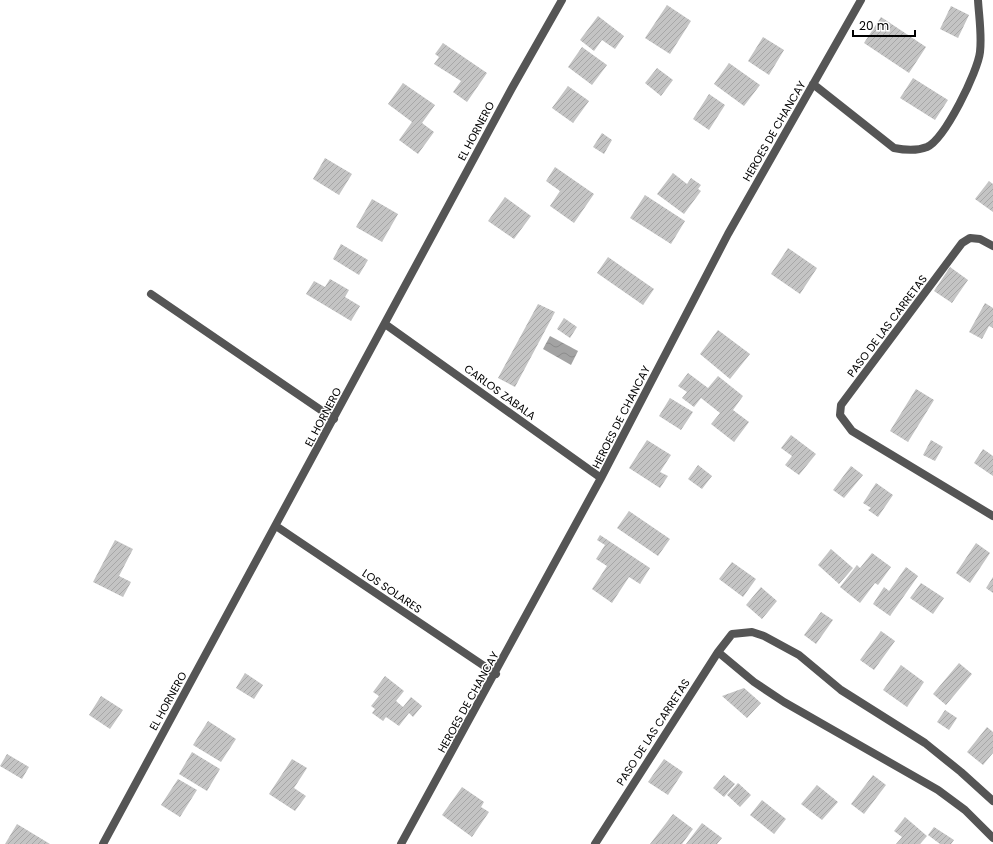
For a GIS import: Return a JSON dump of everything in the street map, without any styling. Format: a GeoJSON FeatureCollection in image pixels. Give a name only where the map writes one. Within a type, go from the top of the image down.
{"type":"FeatureCollection","features":[{"type":"Feature","properties":{"kind":"street","name":"EL HORNERO"},"geometry":{"type":"LineString","coordinates":[[103,844],[512,88],[562,0]]}},
{"type":"Feature","properties":{"kind":"street","name":"HEROES DE CHANCAY"},"geometry":{"type":"LineString","coordinates":[[401,844],[496,674],[601,478],[728,234],[861,0]]}},
{"type":"Feature","properties":{"kind":"street"},"geometry":{"type":"LineString","coordinates":[[813,84],[894,148],[906,150],[928,147],[943,131],[959,106],[980,53],[978,0]]}},
{"type":"Feature","properties":{"kind":"street","name":"PASO DE LAS CARRETAS"},"geometry":{"type":"LineString","coordinates":[[993,246],[980,240],[970,238],[962,243],[841,405],[840,415],[852,431],[993,516]]}},
{"type":"Feature","properties":{"kind":"street"},"geometry":{"type":"LineString","coordinates":[[151,294],[334,419]]}},
{"type":"Feature","properties":{"kind":"street","name":"CARLOS ZABALA"},"geometry":{"type":"LineString","coordinates":[[385,324],[601,478]]}},
{"type":"Feature","properties":{"kind":"street","name":"LOS SOLARES"},"geometry":{"type":"LineString","coordinates":[[276,526],[496,674]]}},
{"type":"Feature","properties":{"kind":"street","name":"PASO DE LAS CARRETAS"},"geometry":{"type":"LineString","coordinates":[[598,843],[718,652],[732,634],[752,632],[764,636],[799,655],[841,690],[925,743],[961,772],[993,801]]}},
{"type":"Feature","properties":{"kind":"street"},"geometry":{"type":"LineString","coordinates":[[718,652],[754,682],[784,702],[938,790],[965,810],[993,838]]}},
{"type":"Feature","properties":{"kind":"water"},"geometry":{"type":"Polygon","coordinates":[[[550,336],[578,351],[571,365],[543,349],[550,336]]]}},
{"type":"Feature","properties":{"kind":"building"},"geometry":{"type":"Polygon","coordinates":[[[667,5],[691,21],[670,54],[645,38],[667,5]]]}},
{"type":"Feature","properties":{"kind":"building"},"geometry":{"type":"Polygon","coordinates":[[[951,6],[969,15],[958,38],[940,29],[951,6]]]}},
{"type":"Feature","properties":{"kind":"building"},"geometry":{"type":"Polygon","coordinates":[[[598,16],[624,36],[615,49],[602,40],[594,51],[580,40],[598,16]]]}},
{"type":"Feature","properties":{"kind":"building"},"geometry":{"type":"Polygon","coordinates":[[[881,17],[926,47],[909,73],[864,43],[881,17]]]}},
{"type":"Feature","properties":{"kind":"building"},"geometry":{"type":"Polygon","coordinates":[[[763,37],[784,50],[769,75],[748,61],[763,37]]]}},
{"type":"Feature","properties":{"kind":"building"},"geometry":{"type":"Polygon","coordinates":[[[443,43],[487,73],[467,102],[453,92],[461,81],[434,64],[439,57],[435,54],[443,43]]]}},
{"type":"Feature","properties":{"kind":"building"},"geometry":{"type":"Polygon","coordinates":[[[582,47],[607,65],[592,85],[568,67],[582,47]]]}},
{"type":"Feature","properties":{"kind":"building"},"geometry":{"type":"Polygon","coordinates":[[[729,63],[760,85],[744,106],[714,84],[729,63]]]}},
{"type":"Feature","properties":{"kind":"building"},"geometry":{"type":"Polygon","coordinates":[[[657,68],[673,80],[661,96],[645,83],[657,68]]]}},
{"type":"Feature","properties":{"kind":"building"},"geometry":{"type":"Polygon","coordinates":[[[913,78],[948,100],[935,120],[900,98],[913,78]]]}},
{"type":"Feature","properties":{"kind":"building"},"geometry":{"type":"Polygon","coordinates":[[[403,83],[435,105],[422,123],[434,132],[418,154],[399,140],[412,122],[388,104],[403,83]]]}},
{"type":"Feature","properties":{"kind":"building"},"geometry":{"type":"Polygon","coordinates":[[[568,86],[589,101],[573,123],[552,108],[568,86]]]}},
{"type":"Feature","properties":{"kind":"building"},"geometry":{"type":"Polygon","coordinates":[[[709,94],[725,105],[709,130],[693,119],[709,94]]]}},
{"type":"Feature","properties":{"kind":"building"},"geometry":{"type":"Polygon","coordinates":[[[602,133],[612,140],[604,154],[593,147],[602,133]]]}},
{"type":"Feature","properties":{"kind":"building"},"geometry":{"type":"Polygon","coordinates":[[[325,158],[352,174],[339,195],[313,179],[325,158]]]}},
{"type":"Feature","properties":{"kind":"building"},"geometry":{"type":"Polygon","coordinates":[[[555,167],[594,194],[574,223],[550,206],[560,191],[546,181],[555,167]]]}},
{"type":"Feature","properties":{"kind":"building"},"geometry":{"type":"Polygon","coordinates":[[[673,173],[687,184],[691,178],[701,185],[698,189],[701,191],[684,214],[657,194],[673,173]]]}},
{"type":"Feature","properties":{"kind":"building"},"geometry":{"type":"Polygon","coordinates":[[[989,181],[993,184],[993,212],[975,199],[989,181]]]}},
{"type":"Feature","properties":{"kind":"building"},"geometry":{"type":"Polygon","coordinates":[[[645,195],[685,221],[671,244],[630,218],[645,195]]]}},
{"type":"Feature","properties":{"kind":"building"},"geometry":{"type":"Polygon","coordinates":[[[505,197],[531,216],[514,239],[488,221],[505,197]]]}},
{"type":"Feature","properties":{"kind":"building"},"geometry":{"type":"Polygon","coordinates":[[[372,199],[398,214],[382,242],[356,227],[372,199]]]}},
{"type":"Feature","properties":{"kind":"building"},"geometry":{"type":"Polygon","coordinates":[[[341,244],[368,260],[359,275],[333,259],[341,244]]]}},
{"type":"Feature","properties":{"kind":"building"},"geometry":{"type":"Polygon","coordinates":[[[788,248],[817,268],[800,294],[771,274],[788,248]]]}},
{"type":"Feature","properties":{"kind":"building"},"geometry":{"type":"Polygon","coordinates":[[[608,257],[654,289],[643,305],[597,273],[608,257]]]}},
{"type":"Feature","properties":{"kind":"building"},"geometry":{"type":"Polygon","coordinates":[[[950,267],[968,280],[952,303],[934,291],[950,267]]]}},
{"type":"Feature","properties":{"kind":"building"},"geometry":{"type":"Polygon","coordinates":[[[330,279],[349,290],[345,297],[360,306],[351,321],[306,294],[314,281],[325,287],[330,279]]]}},
{"type":"Feature","properties":{"kind":"building"},"geometry":{"type":"Polygon","coordinates":[[[985,303],[993,308],[993,328],[989,326],[982,339],[969,332],[985,303]]]}},
{"type":"Feature","properties":{"kind":"building"},"geometry":{"type":"Polygon","coordinates":[[[538,304],[555,312],[515,387],[498,378],[538,304]]]}},
{"type":"Feature","properties":{"kind":"building"},"geometry":{"type":"Polygon","coordinates":[[[564,318],[577,327],[570,338],[557,329],[564,318]]]}},
{"type":"Feature","properties":{"kind":"building"},"geometry":{"type":"Polygon","coordinates":[[[718,330],[750,354],[730,379],[700,354],[718,330]]]}},
{"type":"Feature","properties":{"kind":"building"},"geometry":{"type":"Polygon","coordinates":[[[688,373],[708,388],[718,376],[743,396],[733,410],[749,422],[734,442],[711,424],[720,413],[701,398],[694,407],[682,398],[687,392],[678,386],[688,373]]]}},
{"type":"Feature","properties":{"kind":"building"},"geometry":{"type":"Polygon","coordinates":[[[916,389],[934,400],[908,442],[890,431],[916,389]]]}},
{"type":"Feature","properties":{"kind":"building"},"geometry":{"type":"Polygon","coordinates":[[[670,398],[693,412],[681,430],[659,416],[670,398]]]}},
{"type":"Feature","properties":{"kind":"building"},"geometry":{"type":"Polygon","coordinates":[[[791,435],[816,454],[799,475],[785,465],[792,456],[781,448],[791,435]]]}},
{"type":"Feature","properties":{"kind":"building"},"geometry":{"type":"Polygon","coordinates":[[[647,440],[671,455],[660,472],[668,476],[660,488],[629,468],[647,440]]]}},
{"type":"Feature","properties":{"kind":"building"},"geometry":{"type":"Polygon","coordinates":[[[931,440],[943,447],[935,461],[923,455],[931,440]]]}},
{"type":"Feature","properties":{"kind":"building"},"geometry":{"type":"Polygon","coordinates":[[[983,449],[993,456],[993,476],[974,463],[983,449]]]}},
{"type":"Feature","properties":{"kind":"building"},"geometry":{"type":"Polygon","coordinates":[[[698,465],[712,476],[702,489],[688,479],[698,465]]]}},
{"type":"Feature","properties":{"kind":"building"},"geometry":{"type":"Polygon","coordinates":[[[851,466],[863,475],[844,498],[833,490],[851,466]]]}},
{"type":"Feature","properties":{"kind":"building"},"geometry":{"type":"Polygon","coordinates":[[[876,483],[893,495],[878,517],[868,510],[871,508],[863,503],[876,483]]]}},
{"type":"Feature","properties":{"kind":"building"},"geometry":{"type":"Polygon","coordinates":[[[629,511],[670,539],[658,556],[617,528],[629,511]]]}},
{"type":"Feature","properties":{"kind":"building"},"geometry":{"type":"Polygon","coordinates":[[[600,535],[650,568],[640,584],[629,577],[612,603],[592,589],[607,566],[596,559],[605,545],[597,540],[600,535]]]}},
{"type":"Feature","properties":{"kind":"building"},"geometry":{"type":"Polygon","coordinates":[[[115,540],[133,549],[119,576],[131,582],[123,597],[93,582],[115,540]]]}},
{"type":"Feature","properties":{"kind":"building"},"geometry":{"type":"Polygon","coordinates":[[[976,543],[990,553],[970,583],[956,573],[976,543]]]}},
{"type":"Feature","properties":{"kind":"building"},"geometry":{"type":"Polygon","coordinates":[[[831,549],[853,568],[839,584],[818,565],[831,549]]]}},
{"type":"Feature","properties":{"kind":"building"},"geometry":{"type":"Polygon","coordinates":[[[872,553],[891,567],[878,585],[875,583],[860,603],[840,587],[857,565],[860,568],[872,553]]]}},
{"type":"Feature","properties":{"kind":"building"},"geometry":{"type":"Polygon","coordinates":[[[732,562],[756,579],[743,597],[719,579],[732,562]]]}},
{"type":"Feature","properties":{"kind":"building"},"geometry":{"type":"Polygon","coordinates":[[[906,567],[918,576],[890,616],[873,604],[884,587],[889,591],[906,567]]]}},
{"type":"Feature","properties":{"kind":"building"},"geometry":{"type":"Polygon","coordinates":[[[993,577],[993,593],[986,588],[993,577]]]}},
{"type":"Feature","properties":{"kind":"building"},"geometry":{"type":"Polygon","coordinates":[[[921,583],[944,598],[933,614],[910,598],[921,583]]]}},
{"type":"Feature","properties":{"kind":"building"},"geometry":{"type":"Polygon","coordinates":[[[761,587],[777,601],[762,619],[746,605],[761,587]]]}},
{"type":"Feature","properties":{"kind":"building"},"geometry":{"type":"Polygon","coordinates":[[[821,612],[833,620],[816,644],[804,635],[821,612]]]}},
{"type":"Feature","properties":{"kind":"building"},"geometry":{"type":"Polygon","coordinates":[[[881,631],[895,641],[874,670],[860,660],[881,631]]]}},
{"type":"Feature","properties":{"kind":"building"},"geometry":{"type":"Polygon","coordinates":[[[959,663],[972,674],[946,705],[933,694],[959,663]]]}},
{"type":"Feature","properties":{"kind":"building"},"geometry":{"type":"Polygon","coordinates":[[[901,665],[924,682],[907,707],[883,690],[901,665]]]}},
{"type":"Feature","properties":{"kind":"building"},"geometry":{"type":"Polygon","coordinates":[[[245,673],[263,685],[254,699],[236,688],[245,673]]]}},
{"type":"Feature","properties":{"kind":"building"},"geometry":{"type":"Polygon","coordinates":[[[385,676],[404,691],[396,701],[403,707],[411,697],[422,706],[413,717],[409,713],[399,726],[386,717],[383,721],[372,713],[375,709],[371,706],[379,696],[373,692],[385,676]]]}},
{"type":"Feature","properties":{"kind":"building"},"geometry":{"type":"Polygon","coordinates":[[[744,688],[761,703],[747,718],[722,696],[744,688]]]}},
{"type":"Feature","properties":{"kind":"building"},"geometry":{"type":"Polygon","coordinates":[[[101,696],[123,710],[110,729],[89,715],[101,696]]]}},
{"type":"Feature","properties":{"kind":"building"},"geometry":{"type":"Polygon","coordinates":[[[945,710],[957,718],[949,730],[937,722],[945,710]]]}},
{"type":"Feature","properties":{"kind":"building"},"geometry":{"type":"Polygon","coordinates":[[[208,721],[236,739],[221,762],[193,745],[208,721]]]}},
{"type":"Feature","properties":{"kind":"building"},"geometry":{"type":"Polygon","coordinates":[[[987,727],[993,732],[993,753],[983,765],[967,752],[987,727]]]}},
{"type":"Feature","properties":{"kind":"building"},"geometry":{"type":"Polygon","coordinates":[[[192,752],[220,769],[207,791],[179,774],[192,752]]]}},
{"type":"Feature","properties":{"kind":"building"},"geometry":{"type":"Polygon","coordinates":[[[7,754],[29,767],[22,779],[0,766],[7,754]]]}},
{"type":"Feature","properties":{"kind":"building"},"geometry":{"type":"Polygon","coordinates":[[[292,759],[307,768],[294,788],[306,796],[295,811],[269,794],[292,759]]]}},
{"type":"Feature","properties":{"kind":"building"},"geometry":{"type":"Polygon","coordinates":[[[664,759],[683,772],[668,795],[648,782],[664,759]]]}},
{"type":"Feature","properties":{"kind":"building"},"geometry":{"type":"Polygon","coordinates":[[[724,775],[735,784],[724,797],[713,788],[724,775]]]}},
{"type":"Feature","properties":{"kind":"building"},"geometry":{"type":"Polygon","coordinates":[[[873,775],[886,785],[864,814],[851,804],[873,775]]]}},
{"type":"Feature","properties":{"kind":"building"},"geometry":{"type":"Polygon","coordinates":[[[178,779],[197,790],[180,817],[161,805],[178,779]]]}},
{"type":"Feature","properties":{"kind":"building"},"geometry":{"type":"Polygon","coordinates":[[[738,783],[751,795],[740,807],[727,795],[738,783]]]}},
{"type":"Feature","properties":{"kind":"building"},"geometry":{"type":"Polygon","coordinates":[[[817,785],[838,802],[822,820],[801,804],[817,785]]]}},
{"type":"Feature","properties":{"kind":"building"},"geometry":{"type":"Polygon","coordinates":[[[462,787],[484,802],[481,807],[489,812],[472,837],[442,815],[462,787]]]}},
{"type":"Feature","properties":{"kind":"building"},"geometry":{"type":"Polygon","coordinates":[[[762,800],[786,819],[774,834],[750,815],[762,800]]]}},
{"type":"Feature","properties":{"kind":"building"},"geometry":{"type":"Polygon","coordinates":[[[673,814],[693,829],[682,844],[650,844],[673,814]]]}},
{"type":"Feature","properties":{"kind":"building"},"geometry":{"type":"Polygon","coordinates":[[[905,817],[927,836],[920,844],[896,844],[902,837],[894,831],[905,817]]]}},
{"type":"Feature","properties":{"kind":"building"},"geometry":{"type":"Polygon","coordinates":[[[702,823],[722,838],[717,844],[686,844],[702,823]]]}},
{"type":"Feature","properties":{"kind":"building"},"geometry":{"type":"Polygon","coordinates":[[[17,824],[50,844],[5,844],[17,824]]]}},
{"type":"Feature","properties":{"kind":"building"},"geometry":{"type":"Polygon","coordinates":[[[934,827],[954,840],[951,844],[940,844],[928,835],[934,827]]]}}]}
